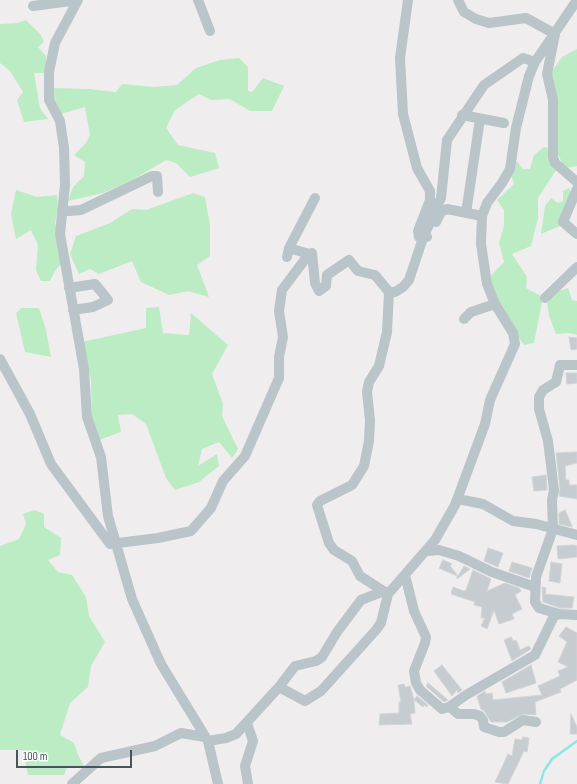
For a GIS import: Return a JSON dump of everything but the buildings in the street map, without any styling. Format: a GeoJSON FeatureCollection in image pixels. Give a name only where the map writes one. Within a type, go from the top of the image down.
{"type":"FeatureCollection","features":[{"type":"Feature","properties":{"kind":"street"},"geometry":{"type":"LineString","coordinates":[[33,6],[78,0]]}},
{"type":"Feature","properties":{"kind":"street"},"geometry":{"type":"LineString","coordinates":[[78,0],[55,43],[49,72],[49,100],[60,121],[64,148],[65,185],[60,234],[84,369],[87,417],[101,457],[108,516],[132,599],[161,664],[207,739],[218,784]]}},
{"type":"Feature","properties":{"kind":"street"},"geometry":{"type":"LineString","coordinates":[[198,0],[210,31]]}},
{"type":"Feature","properties":{"kind":"street"},"geometry":{"type":"LineString","coordinates":[[408,0],[400,58],[403,114],[417,168],[430,191],[430,200],[418,232],[418,237],[423,238],[430,236],[441,212],[447,209],[482,216]]}},
{"type":"Feature","properties":{"kind":"street"},"geometry":{"type":"LineString","coordinates":[[458,0],[464,12],[476,20],[489,23],[526,18],[555,34]]}},
{"type":"Feature","properties":{"kind":"street"},"geometry":{"type":"LineString","coordinates":[[72,784],[101,758],[155,746],[181,733],[207,739],[229,737],[248,723],[295,666],[316,661],[322,657],[337,632],[361,600],[386,592],[405,576],[414,562],[426,550],[444,527],[458,499],[484,424],[490,400],[515,344],[513,333],[495,304],[487,284],[482,256],[482,216],[487,203],[502,183],[510,169],[518,121],[529,76],[535,62],[564,22],[570,9],[577,0]]}},
{"type":"Feature","properties":{"kind":"street"},"geometry":{"type":"LineString","coordinates":[[555,34],[547,74],[553,100],[553,157],[556,163],[577,182]]}},
{"type":"Feature","properties":{"kind":"street"},"geometry":{"type":"LineString","coordinates":[[389,292],[394,292],[403,287],[409,280],[423,238],[441,198],[447,140],[462,115],[484,85],[523,58],[535,62]]}},
{"type":"Feature","properties":{"kind":"street"},"geometry":{"type":"LineString","coordinates":[[462,115],[504,123]]}},
{"type":"Feature","properties":{"kind":"street"},"geometry":{"type":"LineString","coordinates":[[466,213],[480,119]]}},
{"type":"Feature","properties":{"kind":"street"},"geometry":{"type":"LineString","coordinates":[[62,210],[69,212],[81,210],[152,176],[157,176],[158,192]]}},
{"type":"Feature","properties":{"kind":"street"},"geometry":{"type":"LineString","coordinates":[[577,189],[563,222],[577,234]]}},
{"type":"Feature","properties":{"kind":"street"},"geometry":{"type":"LineString","coordinates":[[315,198],[288,252],[312,253],[315,283],[319,291],[326,286],[327,275],[349,260],[358,271],[375,275],[389,292],[387,332],[379,366],[369,382],[367,392],[370,420],[370,441],[364,466],[352,485],[320,501],[317,505],[329,542],[334,550],[352,561],[360,576],[386,592]]}},
{"type":"Feature","properties":{"kind":"street"},"geometry":{"type":"LineString","coordinates":[[0,360],[30,414],[51,464],[110,544],[158,538],[191,531],[210,508],[223,480],[245,456],[279,378],[279,357],[283,337],[279,311],[282,290],[309,254]]}},
{"type":"Feature","properties":{"kind":"street"},"geometry":{"type":"LineString","coordinates":[[546,298],[577,267]]}},
{"type":"Feature","properties":{"kind":"street"},"geometry":{"type":"LineString","coordinates":[[69,288],[95,284],[108,300],[93,307],[74,310]]}},
{"type":"Feature","properties":{"kind":"street"},"geometry":{"type":"LineString","coordinates":[[464,320],[471,312],[495,304]]}},
{"type":"Feature","properties":{"kind":"street"},"geometry":{"type":"LineString","coordinates":[[577,365],[560,365],[556,382],[542,390],[539,398],[539,409],[548,441],[554,487],[552,500],[553,529],[536,576],[535,602],[537,606],[559,614],[577,615]]}},
{"type":"Feature","properties":{"kind":"street"},"geometry":{"type":"LineString","coordinates":[[458,499],[483,504],[512,521],[577,535]]}},
{"type":"Feature","properties":{"kind":"street"},"geometry":{"type":"LineString","coordinates":[[426,550],[439,550],[459,556],[506,577],[536,586]]}},
{"type":"Feature","properties":{"kind":"street"},"geometry":{"type":"LineString","coordinates":[[405,576],[415,615],[426,637],[414,671],[416,683],[420,690],[439,708],[445,709],[466,695],[535,655],[551,619],[559,614]]}},
{"type":"Feature","properties":{"kind":"street"},"geometry":{"type":"LineString","coordinates":[[279,687],[305,701],[321,691],[381,623],[386,592]]}},
{"type":"Feature","properties":{"kind":"street"},"geometry":{"type":"LineString","coordinates":[[450,706],[458,714],[474,714],[480,716],[483,720],[484,727],[498,732],[504,732],[523,720],[536,722]]}},
{"type":"Feature","properties":{"kind":"street"},"geometry":{"type":"LineString","coordinates":[[248,723],[253,741],[245,766],[248,784]]}},
{"type":"Feature","properties":{"kind":"green space"},"geometry":{"type":"Polygon","coordinates":[[[26,20],[40,34],[44,42],[38,47],[46,56],[46,73],[34,73],[40,108],[48,119],[24,122],[17,100],[23,92],[10,71],[0,63],[0,24],[17,23],[26,20]]]}},
{"type":"Feature","properties":{"kind":"green space"},"geometry":{"type":"Polygon","coordinates":[[[577,49],[577,166],[565,168],[557,153],[549,75],[562,57],[577,49]]]}},
{"type":"Feature","properties":{"kind":"green space"},"geometry":{"type":"Polygon","coordinates":[[[239,58],[248,67],[248,91],[252,92],[263,78],[284,86],[272,111],[250,111],[230,99],[211,100],[199,94],[175,110],[166,128],[178,145],[215,153],[219,168],[190,177],[176,163],[166,160],[132,180],[103,193],[68,201],[73,187],[84,176],[85,162],[74,155],[86,143],[90,135],[85,107],[61,114],[55,108],[53,88],[89,89],[116,92],[122,84],[154,87],[177,85],[196,68],[220,60],[239,58]]]}},
{"type":"Feature","properties":{"kind":"green space"},"geometry":{"type":"Polygon","coordinates":[[[544,147],[551,149],[556,170],[538,198],[538,218],[531,246],[512,254],[527,277],[526,288],[543,297],[534,343],[524,345],[505,317],[488,279],[504,262],[499,243],[504,226],[504,210],[497,200],[514,184],[511,175],[517,161],[523,169],[530,169],[534,155],[544,147]]]}},
{"type":"Feature","properties":{"kind":"green space"},"geometry":{"type":"Polygon","coordinates":[[[569,188],[572,196],[562,225],[541,234],[545,206],[551,198],[558,203],[563,201],[563,191],[569,188]]]}},
{"type":"Feature","properties":{"kind":"green space"},"geometry":{"type":"Polygon","coordinates":[[[16,190],[37,197],[57,195],[58,207],[55,224],[58,229],[62,263],[55,271],[50,281],[41,281],[36,270],[38,245],[31,230],[16,239],[11,214],[16,190]]]}},
{"type":"Feature","properties":{"kind":"green space"},"geometry":{"type":"Polygon","coordinates":[[[193,193],[205,197],[210,225],[210,256],[197,265],[209,297],[188,291],[169,295],[141,282],[132,261],[99,274],[90,269],[79,274],[70,254],[76,236],[110,223],[132,209],[146,210],[193,193]]]}},
{"type":"Feature","properties":{"kind":"green space"},"geometry":{"type":"Polygon","coordinates":[[[568,288],[572,300],[577,301],[577,335],[569,333],[556,334],[549,316],[547,303],[556,292],[568,288]]]}},
{"type":"Feature","properties":{"kind":"green space"},"geometry":{"type":"Polygon","coordinates":[[[159,307],[163,333],[189,335],[191,313],[228,345],[212,374],[223,404],[222,416],[238,449],[232,458],[219,442],[202,449],[198,466],[217,454],[219,466],[199,482],[175,490],[166,478],[146,424],[132,414],[118,415],[121,432],[99,440],[92,424],[91,379],[82,342],[146,328],[146,308],[159,307]]]}},
{"type":"Feature","properties":{"kind":"green space"},"geometry":{"type":"Polygon","coordinates":[[[22,308],[39,308],[46,330],[51,357],[25,352],[16,313],[22,308]]]}},
{"type":"Feature","properties":{"kind":"green space"},"geometry":{"type":"Polygon","coordinates":[[[34,510],[44,514],[44,527],[61,538],[60,555],[48,560],[58,572],[72,575],[86,597],[89,616],[105,642],[91,666],[88,687],[70,703],[60,735],[74,743],[79,757],[85,767],[67,767],[64,775],[28,775],[23,750],[0,750],[0,546],[19,539],[26,524],[23,514],[34,510]]]}},
{"type":"Feature","properties":{"kind":"waterway"},"geometry":{"type":"LineString","coordinates":[[540,784],[544,771],[552,759],[577,741]]}}]}
